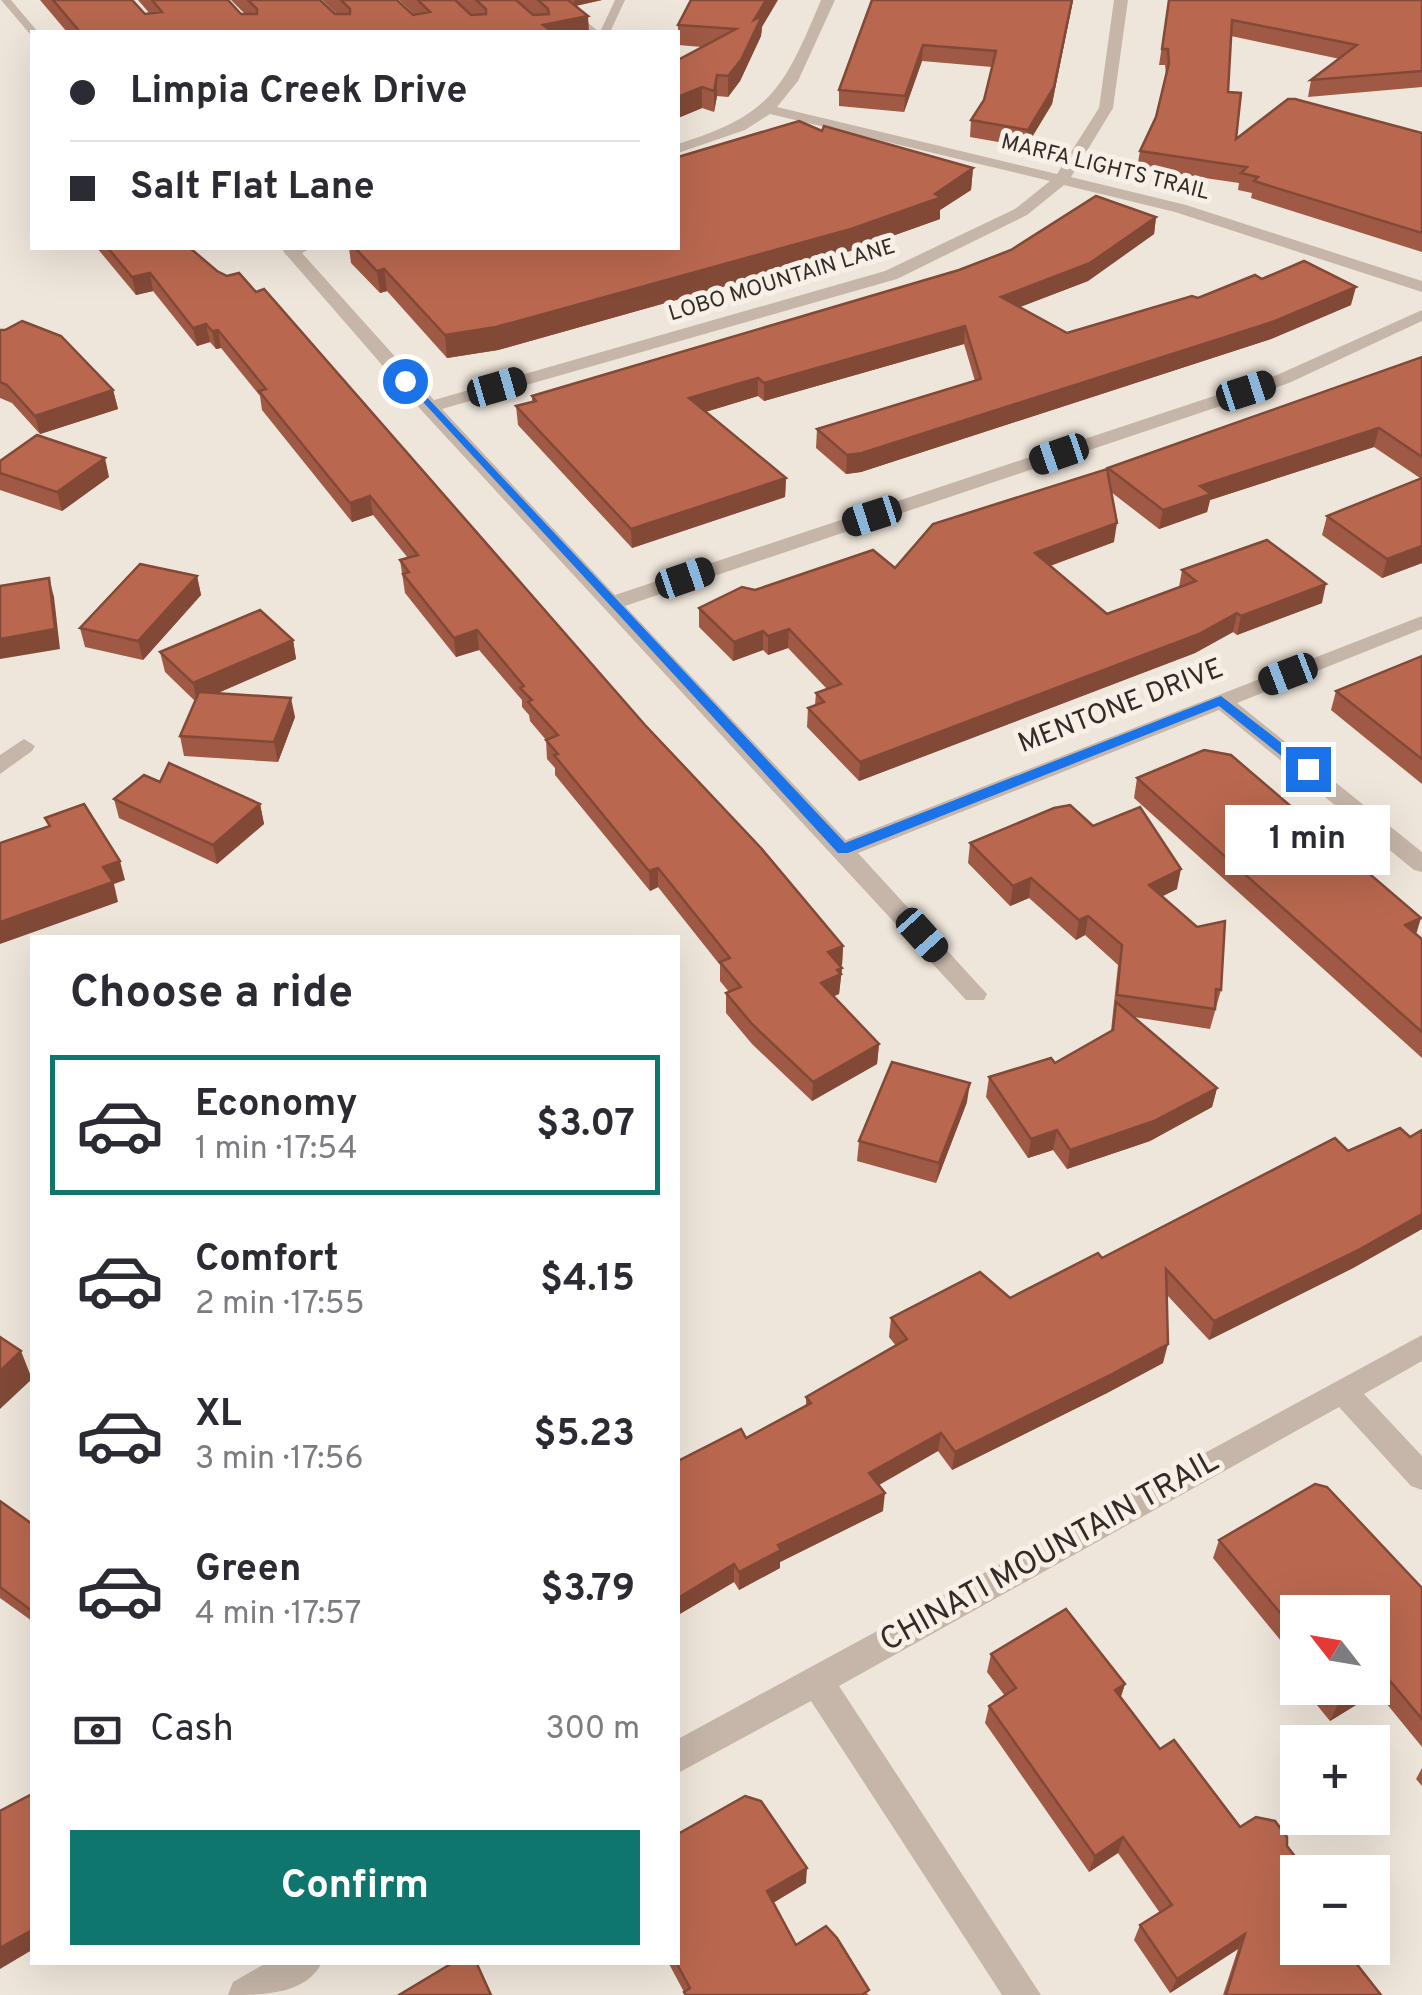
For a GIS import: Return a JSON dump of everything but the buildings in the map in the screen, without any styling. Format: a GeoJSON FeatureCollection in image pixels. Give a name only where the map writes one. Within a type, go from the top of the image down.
{"type":"FeatureCollection","features":[{"type":"Feature","properties":{"kind":"street"},"geometry":{"type":"LineString","coordinates":[[680,148],[743,128],[771,110],[792,83],[828,0]]}},
{"type":"Feature","properties":{"kind":"street","name":"LOBO MOUNTAIN LANE"},"geometry":{"type":"LineString","coordinates":[[428,407],[891,276],[1007,220],[1061,180],[1106,108],[1120,0]]}},
{"type":"Feature","properties":{"kind":"street","name":"MARFA LIGHTS TRAIL"},"geometry":{"type":"LineString","coordinates":[[771,110],[1276,236],[1422,288]]}},
{"type":"Feature","properties":{"kind":"street"},"geometry":{"type":"LineString","coordinates":[[298,250],[428,407],[615,602],[975,994]]}},
{"type":"Feature","properties":{"kind":"street"},"geometry":{"type":"LineString","coordinates":[[615,602],[1283,379],[1422,315]]}},
{"type":"Feature","properties":{"kind":"street","name":"MENTONE DRIVE"},"geometry":{"type":"LineString","coordinates":[[843,850],[1422,622]]}},
{"type":"Feature","properties":{"kind":"street"},"geometry":{"type":"LineString","coordinates":[[1221,701],[1422,864]]}},
{"type":"Feature","properties":{"kind":"street"},"geometry":{"type":"LineString","coordinates":[[0,767],[24,746]]}},
{"type":"Feature","properties":{"kind":"street","name":"CHINATI MOUNTAIN TRAIL"},"geometry":{"type":"LineString","coordinates":[[680,1756],[1422,1347]]}},
{"type":"Feature","properties":{"kind":"street"},"geometry":{"type":"LineString","coordinates":[[1343,1390],[1422,1477]]}},
{"type":"Feature","properties":{"kind":"street"},"geometry":{"type":"LineString","coordinates":[[816,1680],[1023,1995]]}},
{"type":"Feature","properties":{"kind":"street"},"geometry":{"type":"LineString","coordinates":[[246,1995],[299,1965]]}},
{"type":"Feature","properties":{"kind":"lane"},"geometry":{"type":"LineString","coordinates":[[8,2],[28,0]]}},
{"type":"Feature","properties":{"kind":"lane"},"geometry":{"type":"LineString","coordinates":[[555,0],[592,30]]}},
{"type":"Feature","properties":{"kind":"lane"},"geometry":{"type":"LineString","coordinates":[[8,2],[31,30]]}},
{"type":"Feature","properties":{"kind":"lane"},"geometry":{"type":"LineString","coordinates":[[606,30],[616,2]]}},
{"type":"Feature","properties":{"kind":"route"},"geometry":{"type":"LineString","coordinates":[[405,381],[843,850],[1221,701],[1308,769]]}}]}
